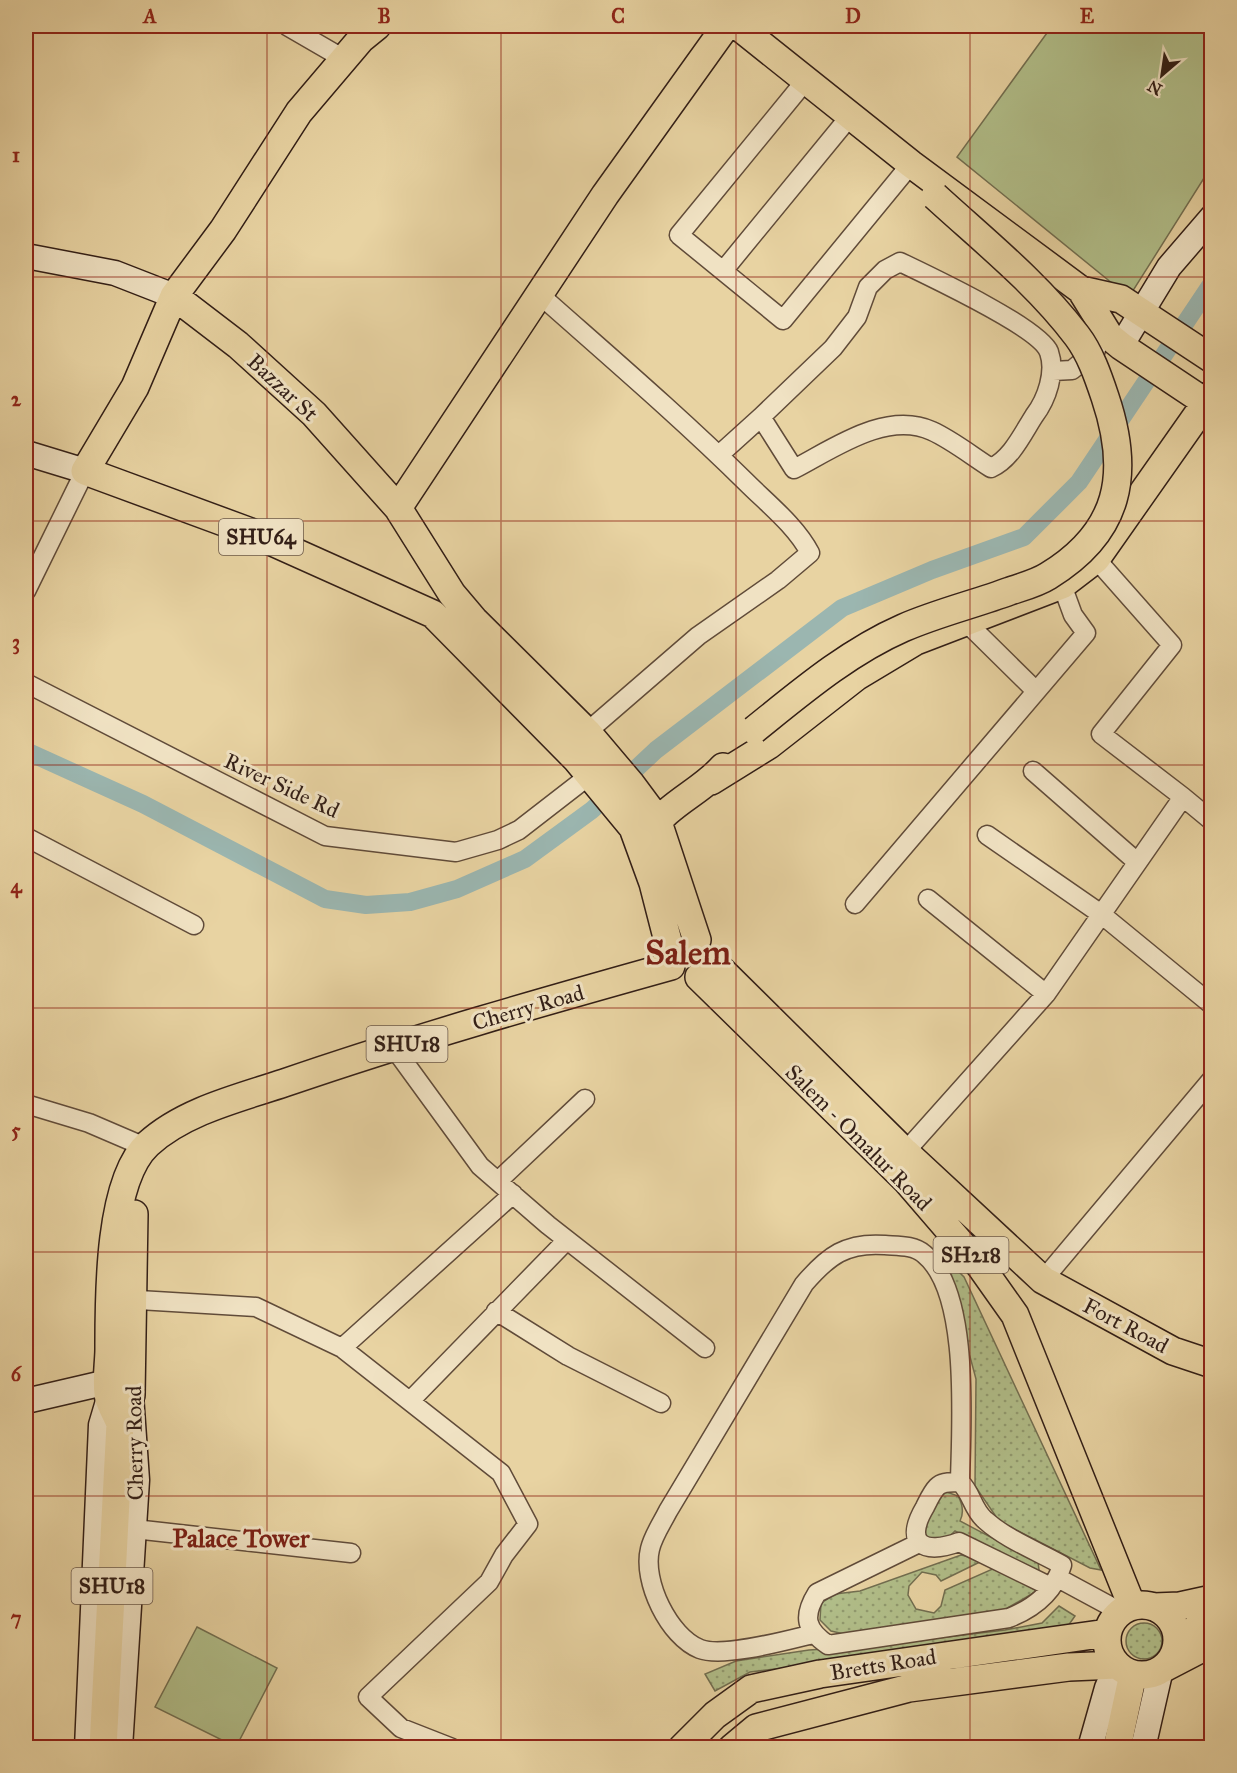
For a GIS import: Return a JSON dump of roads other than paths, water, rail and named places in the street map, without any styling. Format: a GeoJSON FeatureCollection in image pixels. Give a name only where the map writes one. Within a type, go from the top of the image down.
{"type":"FeatureCollection","features":[{"type":"Feature","properties":{"kind":"main road"},"geometry":{"type":"LineString","coordinates":[[85,471],[135,387],[174,296],[223,230],[299,112],[344,59],[377,26]]}},
{"type":"Feature","properties":{"kind":"main road"},"geometry":{"type":"LineString","coordinates":[[398,508],[604,195],[726,26]]}},
{"type":"Feature","properties":{"kind":"main road"},"geometry":{"type":"LineString","coordinates":[[738,26],[911,164],[1081,290],[1122,346],[1205,398],[1096,559],[1062,585],[916,641],[761,737]]}},
{"type":"Feature","properties":{"kind":"main road"},"geometry":{"type":"LineString","coordinates":[[643,832],[711,781],[761,737],[816,681],[859,652],[903,628],[1047,577],[1084,549],[1104,522],[1118,488],[1117,450],[1109,410],[1096,370],[1078,336],[1032,285],[935,196]]}},
{"type":"Feature","properties":{"kind":"main road"},"geometry":{"type":"LineString","coordinates":[[1081,290],[1121,299],[1212,359]]}},
{"type":"Feature","properties":{"kind":"main road","name":"Bazzar St"},"geometry":{"type":"LineString","coordinates":[[174,296],[238,345],[314,414],[398,508],[452,594],[587,752]]}},
{"type":"Feature","properties":{"kind":"main road","name":"SHU64"},"geometry":{"type":"LineString","coordinates":[[85,471],[248,531],[433,614]]}},
{"type":"Feature","properties":{"kind":"main road"},"geometry":{"type":"LineString","coordinates":[[452,594],[433,614],[587,752],[643,832],[671,959],[680,976],[693,979],[702,959]]}},
{"type":"Feature","properties":{"kind":"main road","name":"Salem - Omalur Road"},"geometry":{"type":"LineString","coordinates":[[643,832],[702,959],[906,1180],[981,1267],[1016,1315],[1129,1615]]}},
{"type":"Feature","properties":{"kind":"main road","name":"Cherry Road"},"geometry":{"type":"LineString","coordinates":[[120,1387],[120,1299],[137,1191],[148,1144],[210,1108],[671,959],[679,943],[685,940],[702,959]]}},
{"type":"Feature","properties":{"kind":"main road","name":"Salem - Omalur Road"},"geometry":{"type":"LineString","coordinates":[[702,959],[1043,1280]]}},
{"type":"Feature","properties":{"kind":"main road","name":"Fort Road"},"geometry":{"type":"LineString","coordinates":[[1043,1280],[1173,1351],[1212,1364]]}},
{"type":"Feature","properties":{"kind":"main road","name":"SHU18"},"geometry":{"type":"LineString","coordinates":[[103,1748],[120,1387]]}},
{"type":"Feature","properties":{"kind":"main road","name":"Bretts Road"},"geometry":{"type":"LineString","coordinates":[[681,1748],[715,1716],[751,1689],[1212,1599]]}},
{"type":"Feature","properties":{"kind":"main road","name":"SH218"},"geometry":{"type":"LineString","coordinates":[[1127,1677],[1108,1651],[1129,1615],[1170,1620],[1177,1639]]}},
{"type":"Feature","properties":{"kind":"main road"},"geometry":{"type":"LineString","coordinates":[[1161,1669],[1170,1661],[1177,1639],[1211,1639]]}},
{"type":"Feature","properties":{"kind":"main road"},"geometry":{"type":"LineString","coordinates":[[732,1748],[756,1728],[909,1688],[1069,1667],[1127,1677],[1143,1675],[1161,1669],[1211,1639]]}},
{"type":"Feature","properties":{"kind":"main road"},"geometry":{"type":"LineString","coordinates":[[1117,1748],[1127,1677]]}},
{"type":"Feature","properties":{"kind":"street"},"geometry":{"type":"LineString","coordinates":[[287,26],[344,59]]}},
{"type":"Feature","properties":{"kind":"street"},"geometry":{"type":"LineString","coordinates":[[806,80],[679,235],[783,320],[911,164]]}},
{"type":"Feature","properties":{"kind":"street"},"geometry":{"type":"LineString","coordinates":[[723,271],[850,115]]}},
{"type":"Feature","properties":{"kind":"street"},"geometry":{"type":"LineString","coordinates":[[1053,371],[1072,370],[1122,346],[1146,315],[1169,267],[1212,217]]}},
{"type":"Feature","properties":{"kind":"street","name":"Bazzar St"},"geometry":{"type":"LineString","coordinates":[[26,256],[116,273],[174,296]]}},
{"type":"Feature","properties":{"kind":"street"},"geometry":{"type":"LineString","coordinates":[[540,295],[684,421],[719,455],[833,348],[857,317],[868,287],[885,270],[900,262],[1029,332],[1048,349],[1053,371],[1037,412],[1003,462],[991,468],[931,430],[897,425],[864,433],[794,469],[761,417]]}},
{"type":"Feature","properties":{"kind":"street"},"geometry":{"type":"LineString","coordinates":[[26,453],[85,471],[26,591]]}},
{"type":"Feature","properties":{"kind":"street","name":"River Side Rd"},"geometry":{"type":"LineString","coordinates":[[26,683],[325,836],[456,852],[498,840],[519,830],[587,752],[698,636],[778,580],[810,554],[805,543],[719,455]]}},
{"type":"Feature","properties":{"kind":"street"},"geometry":{"type":"LineString","coordinates":[[1096,559],[1172,645],[1101,734],[1212,821]]}},
{"type":"Feature","properties":{"kind":"street"},"geometry":{"type":"LineString","coordinates":[[855,904],[1086,633],[1073,615],[1062,585]]}},
{"type":"Feature","properties":{"kind":"street"},"geometry":{"type":"LineString","coordinates":[[967,623],[1036,691]]}},
{"type":"Feature","properties":{"kind":"street"},"geometry":{"type":"LineString","coordinates":[[1033,771],[1137,862]]}},
{"type":"Feature","properties":{"kind":"street"},"geometry":{"type":"LineString","coordinates":[[905,1152],[1046,994],[1183,797]]}},
{"type":"Feature","properties":{"kind":"street"},"geometry":{"type":"LineString","coordinates":[[987,835],[1101,914],[1212,1005]]}},
{"type":"Feature","properties":{"kind":"street"},"geometry":{"type":"LineString","coordinates":[[26,837],[194,925]]}},
{"type":"Feature","properties":{"kind":"street"},"geometry":{"type":"LineString","coordinates":[[928,899],[1046,994]]}},
{"type":"Feature","properties":{"kind":"street"},"geometry":{"type":"LineString","coordinates":[[394,1048],[480,1166],[567,1240],[705,1348]]}},
{"type":"Feature","properties":{"kind":"street"},"geometry":{"type":"LineString","coordinates":[[1043,1280],[1212,1079]]}},
{"type":"Feature","properties":{"kind":"street"},"geometry":{"type":"LineString","coordinates":[[498,1181],[585,1099]]}},
{"type":"Feature","properties":{"kind":"street"},"geometry":{"type":"LineString","coordinates":[[26,1104],[148,1144]]}},
{"type":"Feature","properties":{"kind":"street"},"geometry":{"type":"LineString","coordinates":[[342,1348],[513,1194]]}},
{"type":"Feature","properties":{"kind":"street"},"geometry":{"type":"LineString","coordinates":[[410,1401],[567,1240]]}},
{"type":"Feature","properties":{"kind":"street"},"geometry":{"type":"LineString","coordinates":[[813,1634],[744,1650],[701,1650],[678,1636],[652,1591],[650,1550],[668,1511],[804,1284],[826,1258],[865,1243],[906,1246],[923,1252],[936,1266],[949,1292],[959,1337],[960,1482]]}},
{"type":"Feature","properties":{"kind":"street"},"geometry":{"type":"LineString","coordinates":[[120,1299],[256,1307],[342,1348],[501,1473],[528,1524],[504,1554],[489,1582],[368,1697],[401,1728],[452,1748]]}},
{"type":"Feature","properties":{"kind":"street"},"geometry":{"type":"LineString","coordinates":[[496,1311],[568,1356],[661,1402]]}},
{"type":"Feature","properties":{"kind":"street"},"geometry":{"type":"LineString","coordinates":[[26,1401],[120,1387]]}},
{"type":"Feature","properties":{"kind":"street"},"geometry":{"type":"LineString","coordinates":[[87,1748],[100,1437],[120,1387]]}},
{"type":"Feature","properties":{"kind":"street","name":"Cherry Road"},"geometry":{"type":"LineString","coordinates":[[120,1387],[137,1480],[120,1748]]}},
{"type":"Feature","properties":{"kind":"street"},"geometry":{"type":"LineString","coordinates":[[918,1543],[817,1593],[808,1606],[808,1622],[813,1634],[828,1645],[1009,1618],[1032,1609],[1055,1582],[1062,1565],[986,1522],[974,1510],[967,1488],[960,1482],[944,1483],[937,1487],[917,1521],[914,1532],[918,1543],[928,1548],[943,1548],[959,1542],[1055,1582],[1129,1615]]}},
{"type":"Feature","properties":{"kind":"street"},"geometry":{"type":"LineString","coordinates":[[134,1529],[351,1554]]}},
{"type":"Feature","properties":{"kind":"street"},"geometry":{"type":"LineString","coordinates":[[1143,1748],[1161,1669]]}},
{"type":"Feature","properties":{"kind":"street"},"geometry":{"type":"LineString","coordinates":[[1090,1748],[1107,1688],[1127,1677]]}},
{"type":"Feature","properties":{"kind":"waterway"},"geometry":{"type":"LineString","coordinates":[[26,751],[143,804],[325,899],[366,905],[410,902],[457,889],[525,859],[592,810],[656,750],[842,608],[932,570],[1024,537],[1079,482],[1212,283]]}},
{"type":"Feature","properties":{"kind":"district","name":"Salem"},"geometry":{"type":"Point","coordinates":[688,952]}},
{"type":"Feature","properties":{"kind":"district","name":"Palace Tower"},"geometry":{"type":"Point","coordinates":[241,1538]}}]}
